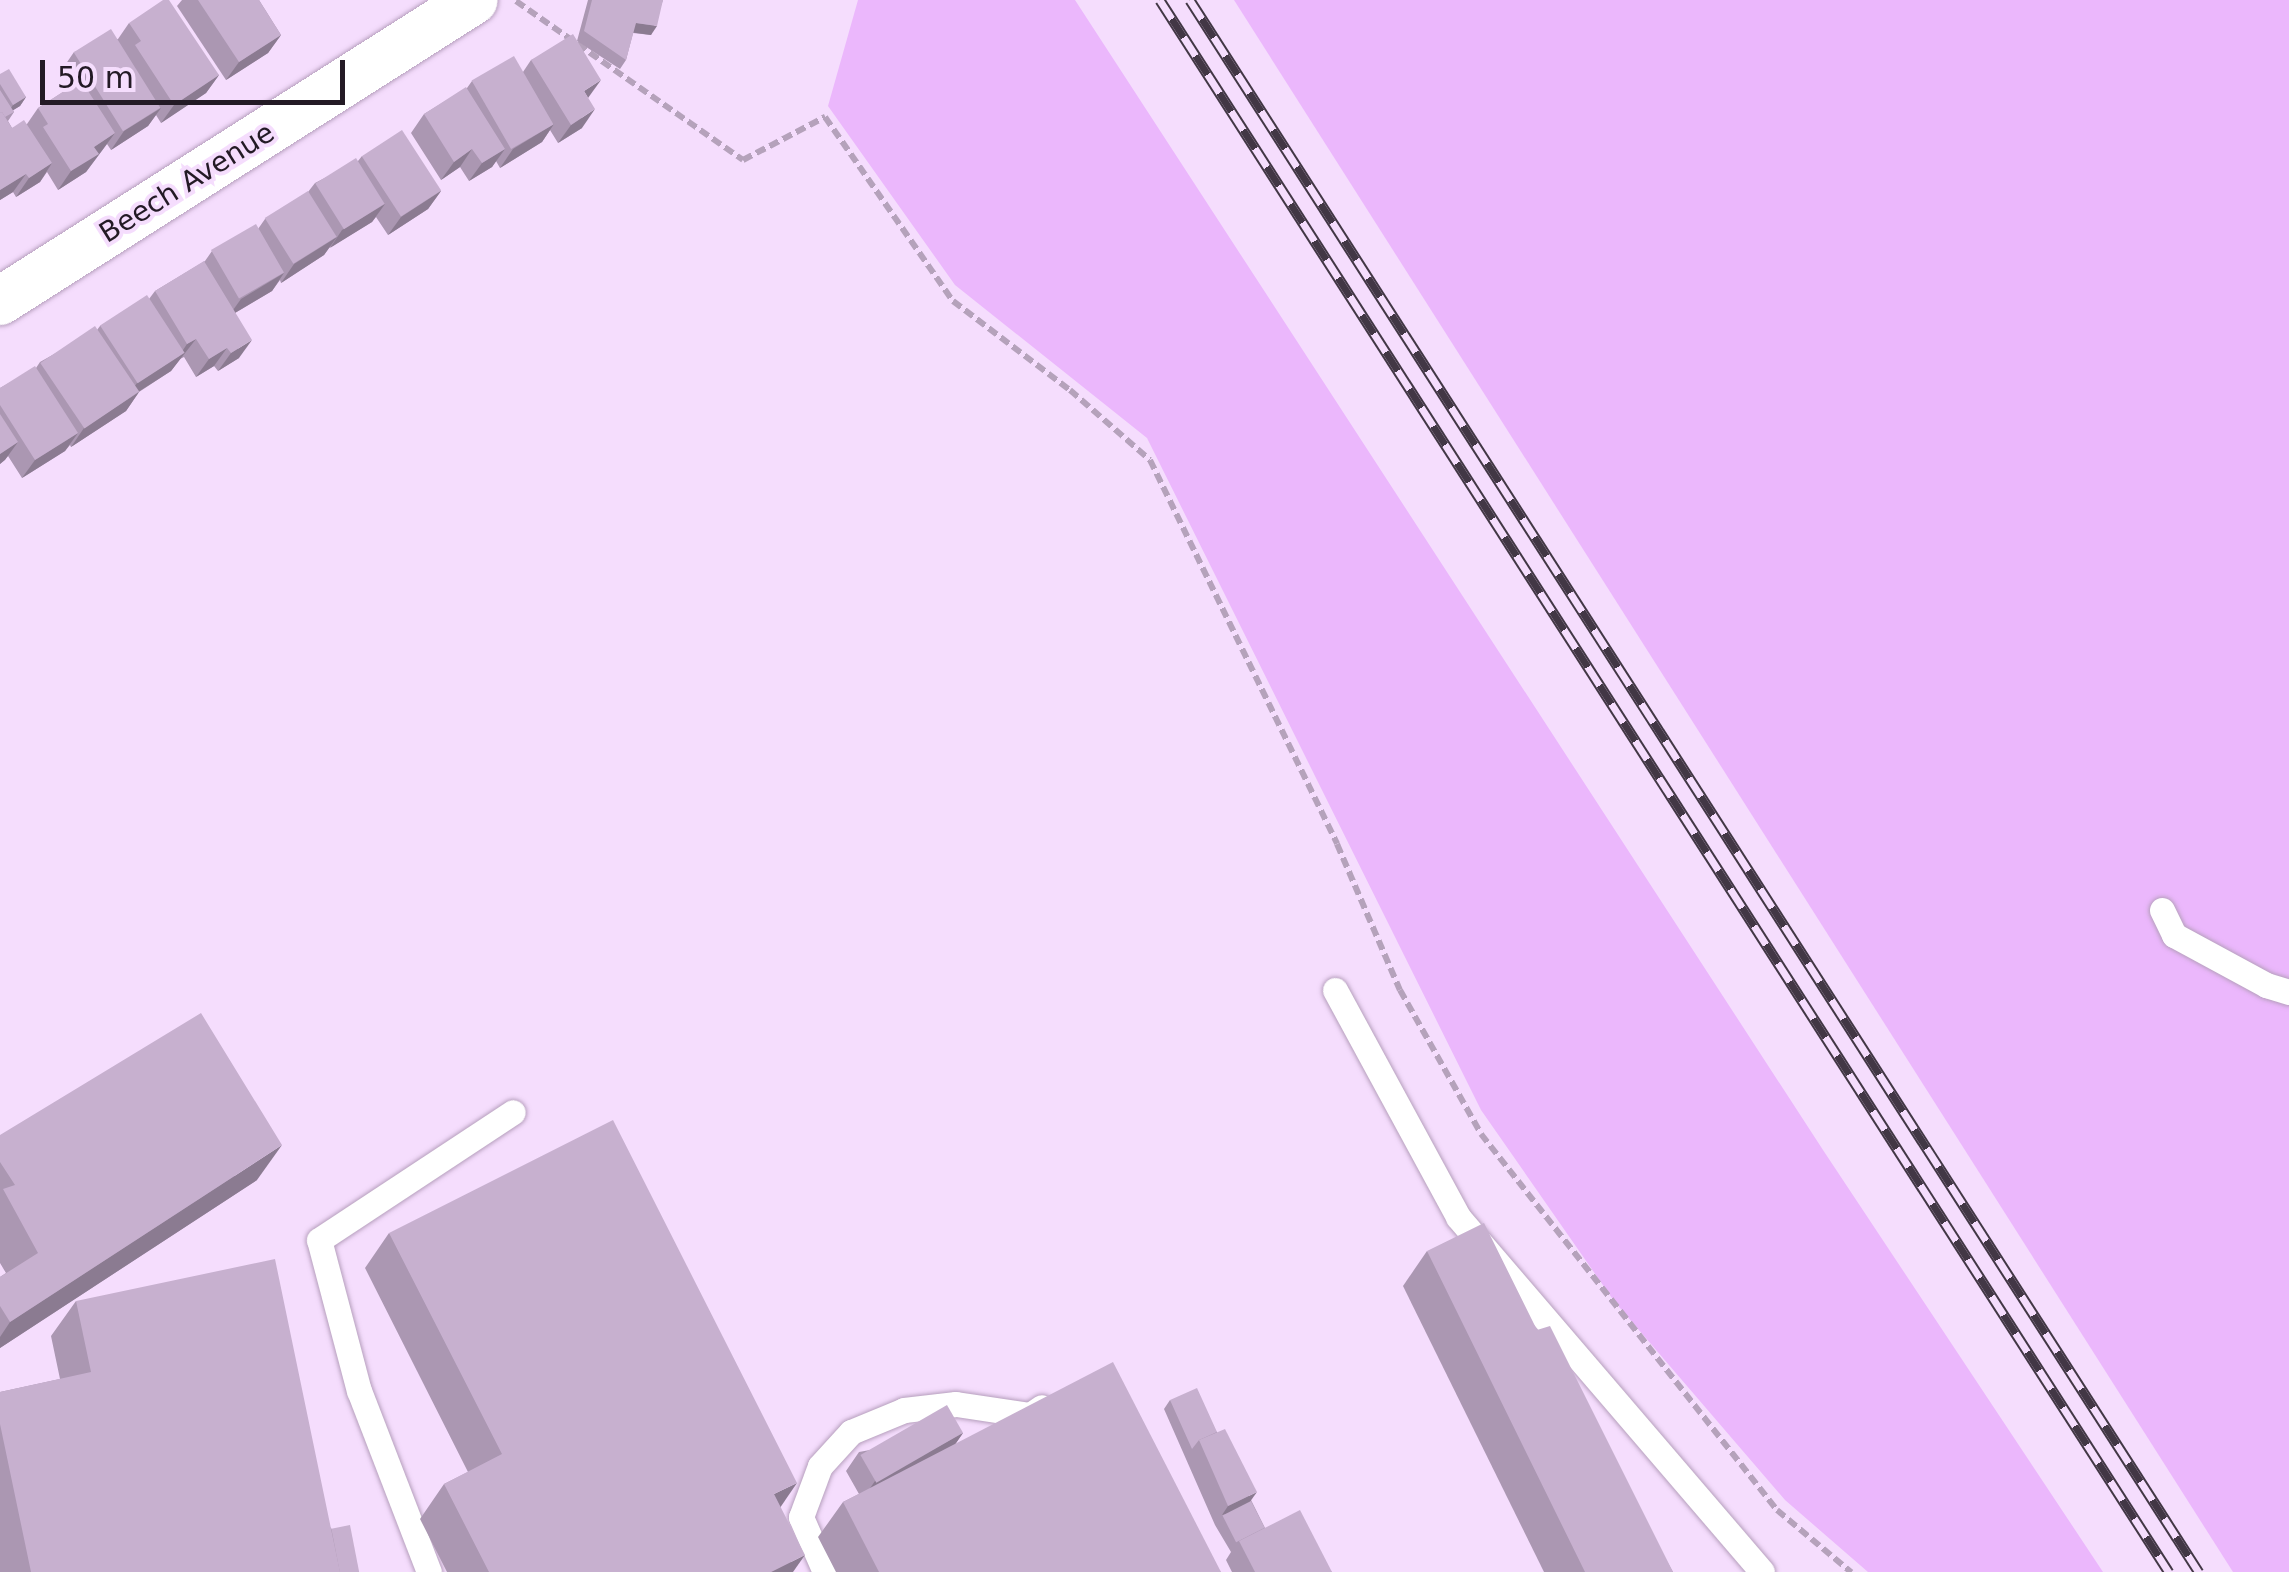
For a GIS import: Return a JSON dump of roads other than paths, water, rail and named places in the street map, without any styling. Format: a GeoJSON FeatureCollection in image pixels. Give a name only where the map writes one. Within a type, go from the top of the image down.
{"type":"FeatureCollection","features":[{"type":"Feature","properties":{"kind":"street","name":"Beech Avenue"},"geometry":{"type":"LineString","coordinates":[[0,302],[474,0]]}},
{"type":"Feature","properties":{"kind":"lane"},"geometry":{"type":"LineString","coordinates":[[2162,910],[2174,935],[2266,985],[2289,992]]}},
{"type":"Feature","properties":{"kind":"lane"},"geometry":{"type":"LineString","coordinates":[[1335,990],[1458,1217],[1762,1572]]}},
{"type":"Feature","properties":{"kind":"lane"},"geometry":{"type":"LineString","coordinates":[[428,1572],[359,1391],[319,1240],[512,1112]]}},
{"type":"Feature","properties":{"kind":"lane"},"geometry":{"type":"LineString","coordinates":[[825,1572],[800,1517],[820,1466],[851,1432],[904,1410],[956,1404],[1030,1415],[1057,1398]]}},
{"type":"Feature","properties":{"kind":"railway"},"geometry":{"type":"LineString","coordinates":[[1160,0],[2169,1572]]}},
{"type":"Feature","properties":{"kind":"railway"},"geometry":{"type":"LineString","coordinates":[[1190,0],[2199,1572]]}}]}
